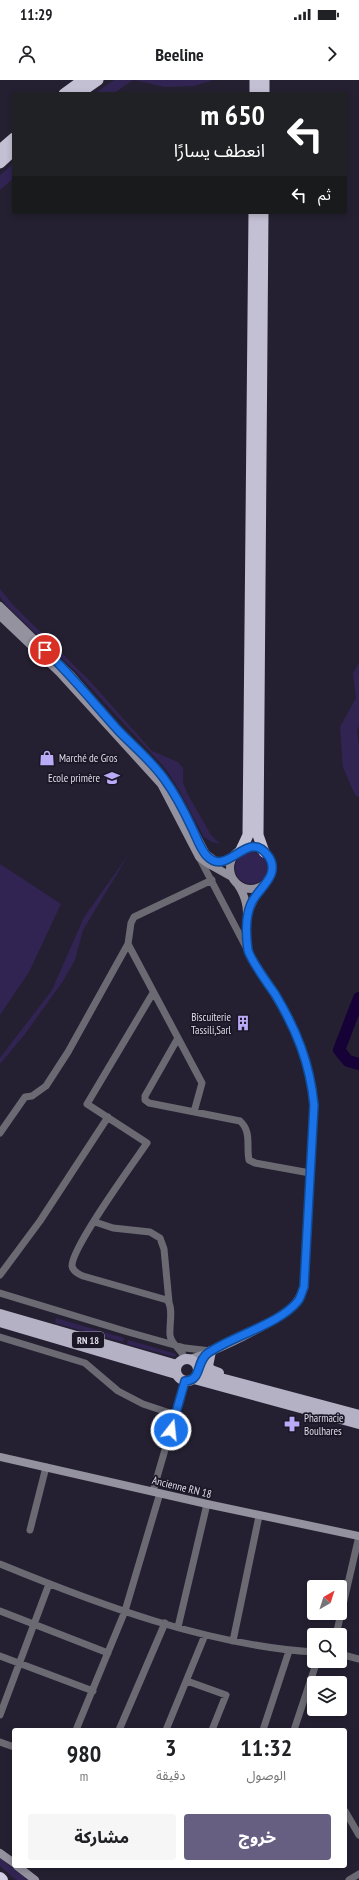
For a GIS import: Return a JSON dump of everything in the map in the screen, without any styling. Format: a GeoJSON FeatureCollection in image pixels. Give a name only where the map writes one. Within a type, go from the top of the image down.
{"type":"FeatureCollection","features":[{"type":"Feature","properties":{"kind":"highway"},"geometry":{"type":"LineString","coordinates":[[67,92],[83,80]]}},
{"type":"Feature","properties":{"kind":"highway"},"geometry":{"type":"LineString","coordinates":[[81,92],[98,80]]}},
{"type":"Feature","properties":{"kind":"highway"},"geometry":{"type":"LineString","coordinates":[[255,80],[255,92]]}},
{"type":"Feature","properties":{"kind":"highway"},"geometry":{"type":"LineString","coordinates":[[264,80],[264,92]]}},
{"type":"Feature","properties":{"kind":"highway"},"geometry":{"type":"LineString","coordinates":[[0,150],[12,140]]}},
{"type":"Feature","properties":{"kind":"highway"},"geometry":{"type":"LineString","coordinates":[[0,163],[12,152]]}},
{"type":"Feature","properties":{"kind":"highway"},"geometry":{"type":"LineString","coordinates":[[239,851],[248,834],[254,214]]}},
{"type":"Feature","properties":{"kind":"highway"},"geometry":{"type":"LineString","coordinates":[[263,214],[258,835],[264,852]]}},
{"type":"Feature","properties":{"kind":"main road"},"geometry":{"type":"LineString","coordinates":[[0,606],[71,675],[118,730],[162,776],[177,799],[206,854],[218,862],[227,861],[239,851],[255,848],[264,852],[268,856],[272,865],[271,876],[269,881],[256,896],[248,912]]}},
{"type":"Feature","properties":{"kind":"main road"},"geometry":{"type":"LineString","coordinates":[[0,616],[59,672],[160,784],[199,857],[207,864],[232,877],[238,885],[246,901],[248,912],[247,936],[249,952],[292,1023],[305,1054],[312,1085],[314,1105],[304,1287],[298,1300],[284,1313],[209,1352],[188,1359],[177,1370],[180,1379],[194,1375],[248,1386],[359,1415]]}},
{"type":"Feature","properties":{"kind":"main road"},"geometry":{"type":"LineString","coordinates":[[232,877],[230,866],[239,851]]}},
{"type":"Feature","properties":{"kind":"main road"},"geometry":{"type":"LineString","coordinates":[[238,885],[244,888],[258,888],[269,881]]}},
{"type":"Feature","properties":{"kind":"main road","name":"RN 18"},"geometry":{"type":"LineString","coordinates":[[0,1314],[177,1370]]}},
{"type":"Feature","properties":{"kind":"main road","name":"RN 18"},"geometry":{"type":"LineString","coordinates":[[0,1322],[177,1370]]}},
{"type":"Feature","properties":{"kind":"main road"},"geometry":{"type":"LineString","coordinates":[[194,1375],[209,1352]]}},
{"type":"Feature","properties":{"kind":"main road"},"geometry":{"type":"LineString","coordinates":[[209,1352],[207,1363],[211,1370],[235,1378],[248,1386]]}},
{"type":"Feature","properties":{"kind":"main road"},"geometry":{"type":"LineString","coordinates":[[188,1359],[194,1362],[194,1375]]}},
{"type":"Feature","properties":{"kind":"main road"},"geometry":{"type":"LineString","coordinates":[[194,1375],[359,1424]]}},
{"type":"Feature","properties":{"kind":"main road","name":"Ancienne RN 18"},"geometry":{"type":"LineString","coordinates":[[0,1457],[259,1516],[359,1536]]}},
{"type":"Feature","properties":{"kind":"main road"},"geometry":{"type":"LineString","coordinates":[[0,1853],[12,1862]]}},
{"type":"Feature","properties":{"kind":"main road"},"geometry":{"type":"LineString","coordinates":[[20,1868],[35,1880]]}},
{"type":"Feature","properties":{"kind":"street"},"geometry":{"type":"LineString","coordinates":[[199,857],[249,952]]}},
{"type":"Feature","properties":{"kind":"street"},"geometry":{"type":"LineString","coordinates":[[0,1133],[25,1097],[32,1096],[46,1086],[51,1079],[128,944],[131,923],[134,917],[212,880]]}},
{"type":"Feature","properties":{"kind":"street"},"geometry":{"type":"LineString","coordinates":[[128,944],[202,1083],[194,1112]]}},
{"type":"Feature","properties":{"kind":"street"},"geometry":{"type":"LineString","coordinates":[[153,993],[87,1104],[147,1143],[94,1222],[74,1256],[72,1266],[76,1272],[169,1302]]}},
{"type":"Feature","properties":{"kind":"street"},"geometry":{"type":"LineString","coordinates":[[178,1038],[145,1096],[145,1100],[149,1103],[240,1121],[246,1126],[248,1134],[249,1160],[255,1163],[310,1173]]}},
{"type":"Feature","properties":{"kind":"street"},"geometry":{"type":"LineString","coordinates":[[0,1275],[40,1221],[108,1117]]}},
{"type":"Feature","properties":{"kind":"street"},"geometry":{"type":"LineString","coordinates":[[94,1222],[113,1228],[150,1232],[160,1238],[164,1249],[169,1302],[170,1337],[172,1342],[188,1359]]}},
{"type":"Feature","properties":{"kind":"street"},"geometry":{"type":"LineString","coordinates":[[0,1293],[177,1346],[209,1352]]}},
{"type":"Feature","properties":{"kind":"street"},"geometry":{"type":"LineString","coordinates":[[0,1337],[85,1363],[118,1391],[143,1404],[176,1415]]}},
{"type":"Feature","properties":{"kind":"street"},"geometry":{"type":"LineString","coordinates":[[77,1728],[126,1611],[176,1415],[194,1375]]}},
{"type":"Feature","properties":{"kind":"street"},"geometry":{"type":"LineString","coordinates":[[30,1530],[46,1467]]}},
{"type":"Feature","properties":{"kind":"street"},"geometry":{"type":"LineString","coordinates":[[178,1627],[207,1504]]}},
{"type":"Feature","properties":{"kind":"street"},"geometry":{"type":"LineString","coordinates":[[232,1641],[259,1516]]}},
{"type":"Feature","properties":{"kind":"street"},"geometry":{"type":"LineString","coordinates":[[338,1628],[359,1536]]}},
{"type":"Feature","properties":{"kind":"street"},"geometry":{"type":"LineString","coordinates":[[0,1564],[49,1584],[126,1611],[205,1635],[289,1651],[307,1652]]}},
{"type":"Feature","properties":{"kind":"street"},"geometry":{"type":"LineString","coordinates":[[0,1715],[49,1584]]}},
{"type":"Feature","properties":{"kind":"street"},"geometry":{"type":"LineString","coordinates":[[0,1611],[108,1654]]}},
{"type":"Feature","properties":{"kind":"street"},"geometry":{"type":"LineString","coordinates":[[120,1728],[165,1623]]}},
{"type":"Feature","properties":{"kind":"street"},"geometry":{"type":"LineString","coordinates":[[167,1728],[205,1635]]}},
{"type":"Feature","properties":{"kind":"street"},"geometry":{"type":"LineString","coordinates":[[264,1728],[289,1651]]}},
{"type":"Feature","properties":{"kind":"street"},"geometry":{"type":"LineString","coordinates":[[0,1656],[92,1691]]}},
{"type":"Feature","properties":{"kind":"street"},"geometry":{"type":"LineString","coordinates":[[347,1656],[359,1659]]}},
{"type":"Feature","properties":{"kind":"street"},"geometry":{"type":"LineString","coordinates":[[295,1728],[315,1668]]}},
{"type":"Feature","properties":{"kind":"street"},"geometry":{"type":"LineString","coordinates":[[187,1681],[226,1695],[213,1728]]}},
{"type":"Feature","properties":{"kind":"street"},"geometry":{"type":"LineString","coordinates":[[0,1742],[12,1747]]}},
{"type":"Feature","properties":{"kind":"street"},"geometry":{"type":"LineString","coordinates":[[347,1814],[359,1835]]}},
{"type":"Feature","properties":{"kind":"street"},"geometry":{"type":"LineString","coordinates":[[349,1880],[359,1874]]}},
{"type":"Feature","properties":{"kind":"shaded area"},"geometry":{"type":"Polygon","coordinates":[[[114,80],[133,80],[116,92],[97,92],[114,80]]]}},
{"type":"Feature","properties":{"kind":"shaded area"},"geometry":{"type":"Polygon","coordinates":[[[134,80],[213,80],[194,86],[165,87],[134,80]]]}},
{"type":"Feature","properties":{"kind":"shaded area"},"geometry":{"type":"Polygon","coordinates":[[[12,165],[12,180],[0,190],[0,175],[12,165]]]}},
{"type":"Feature","properties":{"kind":"shaded area"},"geometry":{"type":"Polygon","coordinates":[[[0,589],[14,606],[89,680],[152,751],[178,762],[183,768],[183,782],[187,793],[211,835],[220,844],[212,842],[204,837],[178,788],[165,768],[77,673],[8,607],[0,597],[0,589]]]}},
{"type":"Feature","properties":{"kind":"shaded area"},"geometry":{"type":"Polygon","coordinates":[[[359,663],[359,724],[357,732],[359,747],[359,797],[355,795],[343,767],[340,727],[356,698],[353,673],[359,663]]]}},
{"type":"Feature","properties":{"kind":"shaded area"},"geometry":{"type":"Polygon","coordinates":[[[248,852],[254,852],[264,859],[267,868],[266,874],[260,881],[254,884],[248,884],[238,877],[235,871],[235,865],[242,855],[248,852]]]}},
{"type":"Feature","properties":{"kind":"shaded area"},"geometry":{"type":"Polygon","coordinates":[[[129,854],[83,930],[75,960],[63,981],[25,1034],[0,1064],[0,1058],[52,990],[84,917],[129,854]]]}},
{"type":"Feature","properties":{"kind":"shaded area"},"geometry":{"type":"Polygon","coordinates":[[[0,864],[61,904],[29,972],[0,1015],[0,864]]]}},
{"type":"Feature","properties":{"kind":"shaded area"},"geometry":{"type":"Polygon","coordinates":[[[56,1318],[124,1338],[123,1342],[55,1323],[56,1318]]]}},
{"type":"Feature","properties":{"kind":"shaded area"},"geometry":{"type":"Polygon","coordinates":[[[128,1340],[176,1354],[175,1357],[127,1344],[128,1340]]]}},
{"type":"Feature","properties":{"kind":"shaded area"},"geometry":{"type":"Polygon","coordinates":[[[0,1858],[28,1880],[16,1880],[0,1866],[0,1858]]]}},
{"type":"Feature","properties":{"kind":"waterway"},"geometry":{"type":"LineString","coordinates":[[359,998],[339,1050],[348,1061],[359,1064]]}},
{"type":"Feature","properties":{"kind":"place","name":"Marché de Gros"},"geometry":{"type":"Point","coordinates":[47,758]}},
{"type":"Feature","properties":{"kind":"place","name":"Ecole primère"},"geometry":{"type":"Point","coordinates":[112,778]}},
{"type":"Feature","properties":{"kind":"place","name":"Biscuiterie Tassili,Sarl"},"geometry":{"type":"Point","coordinates":[243,1023]}},
{"type":"Feature","properties":{"kind":"place","name":"Pharmacie Boulhares"},"geometry":{"type":"Point","coordinates":[292,1424]}},
{"type":"Feature","properties":{"kind":"route"},"geometry":{"type":"LineString","coordinates":[[45,650],[71,675],[118,730],[162,776],[177,799],[206,854],[212,860],[218,862],[227,861],[237,852],[250,847],[260,849],[271,860],[272,871],[269,881],[256,896],[248,912],[247,936],[249,952],[292,1023],[305,1054],[312,1085],[314,1105],[304,1287],[298,1300],[284,1313],[207,1353],[198,1367],[196,1377],[192,1380],[185,1381],[171,1430]]}}]}
